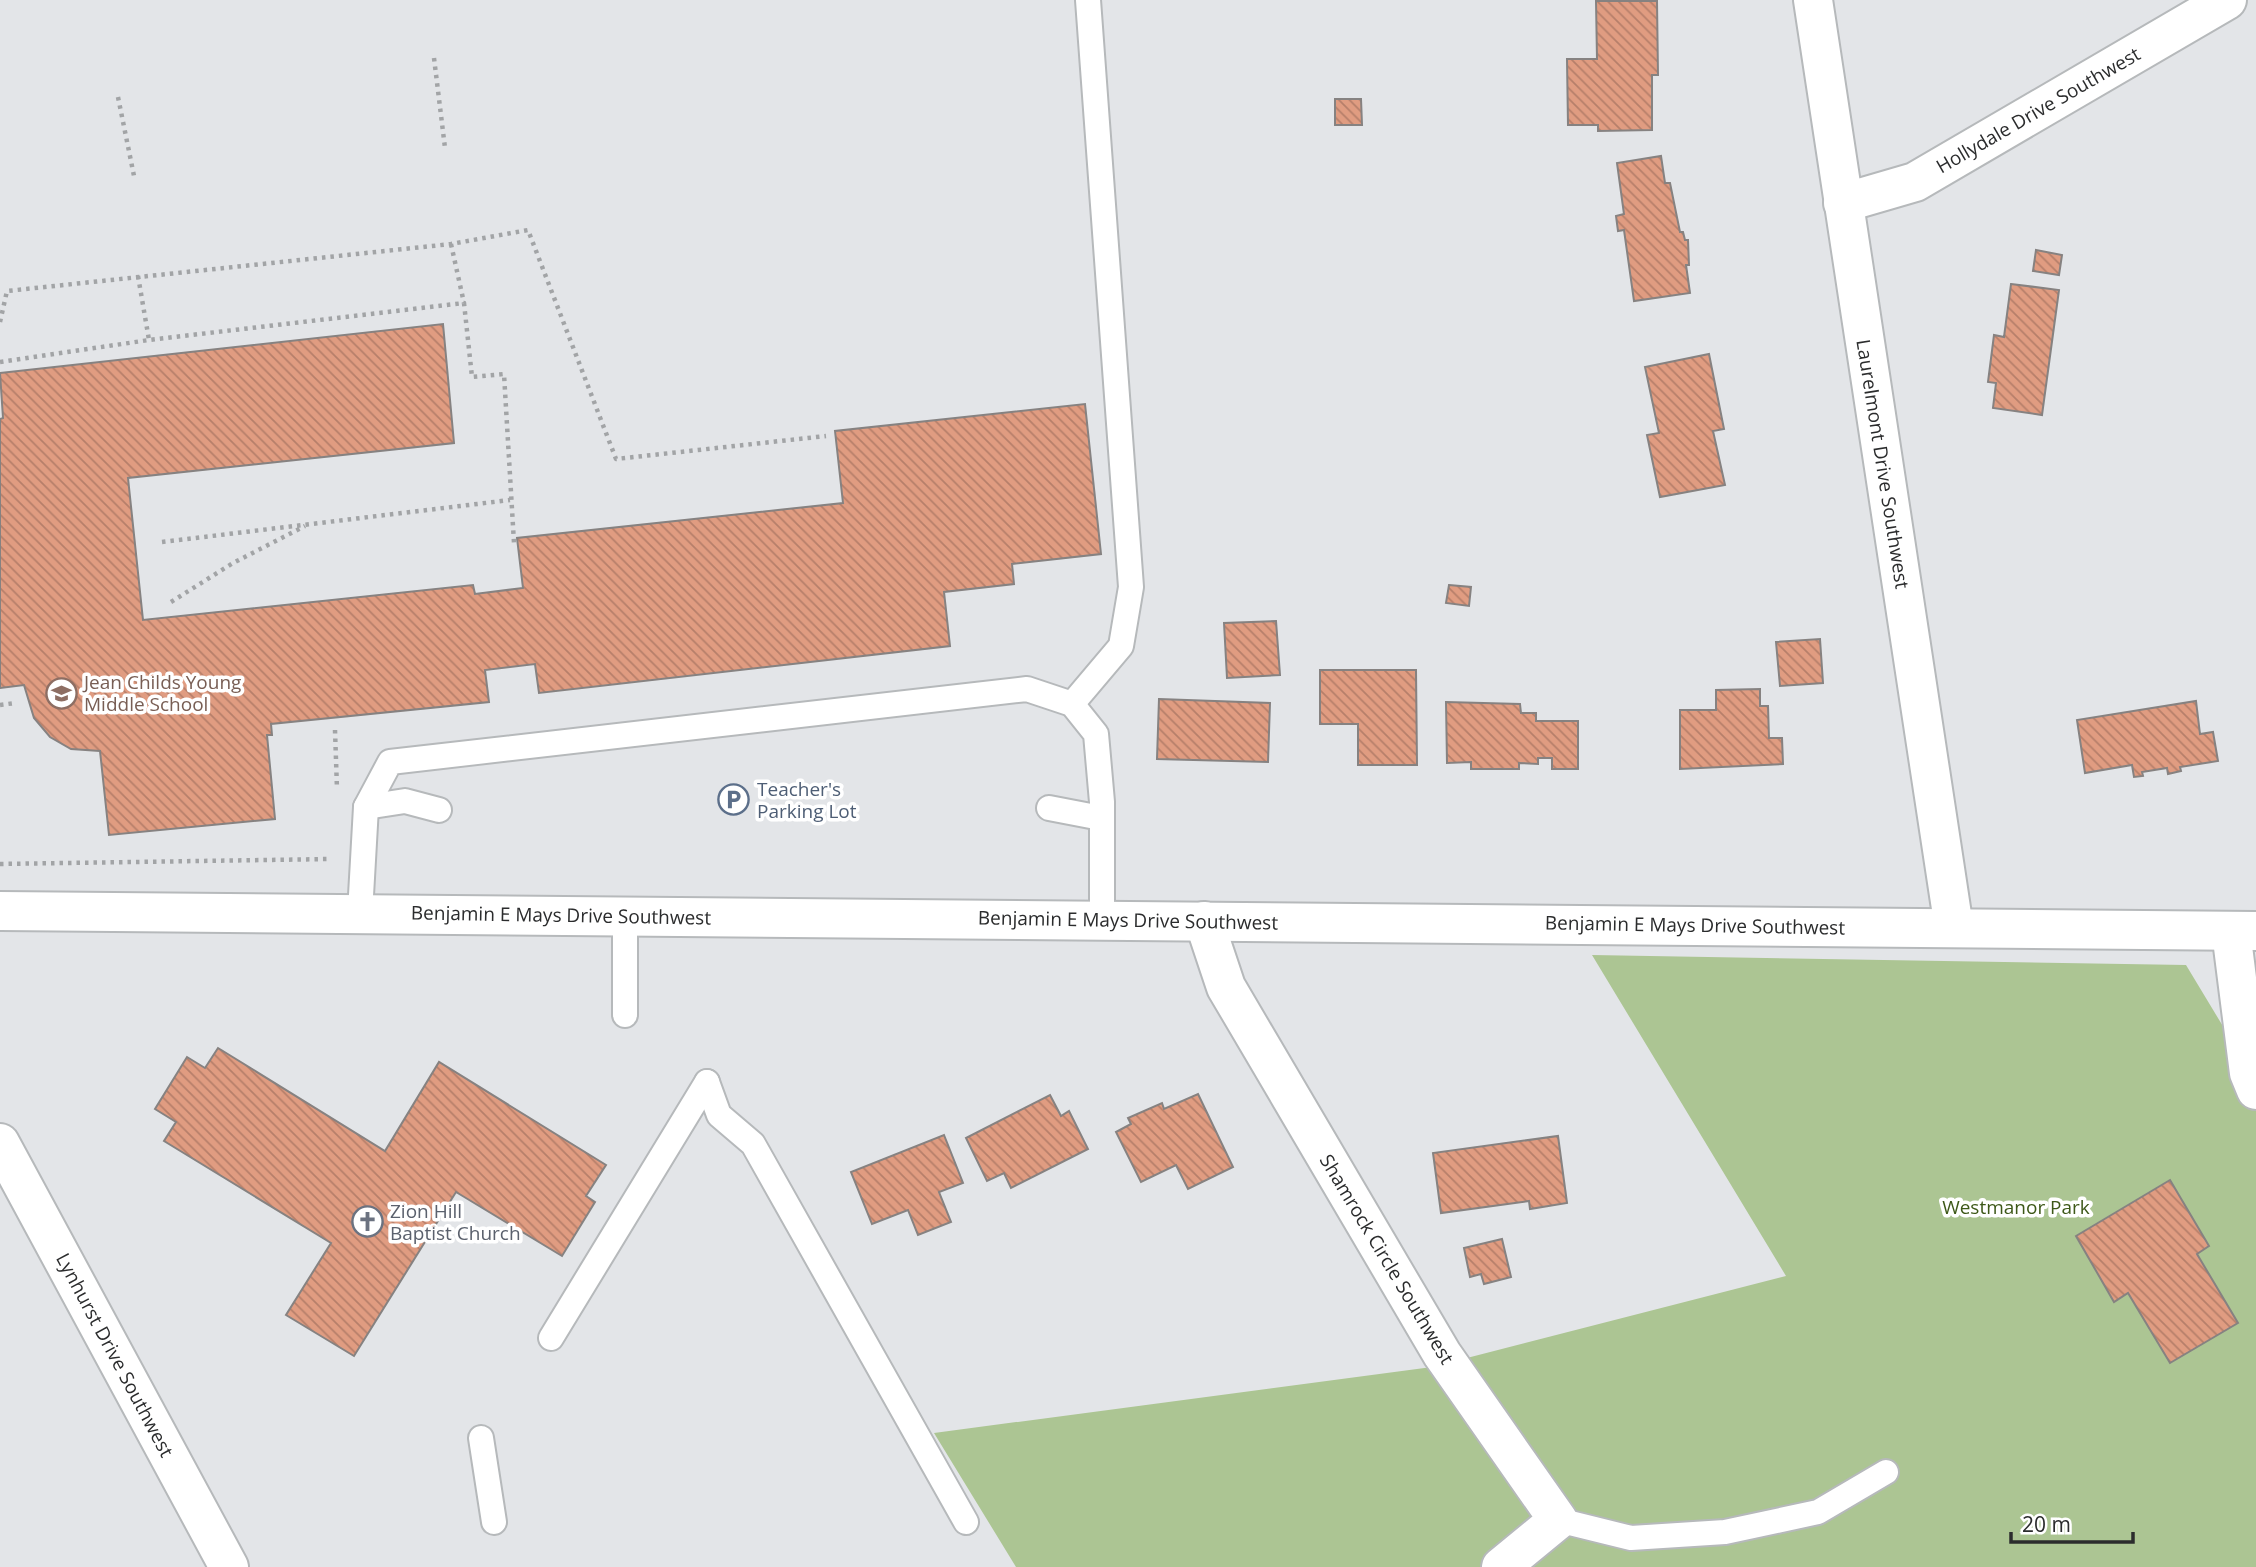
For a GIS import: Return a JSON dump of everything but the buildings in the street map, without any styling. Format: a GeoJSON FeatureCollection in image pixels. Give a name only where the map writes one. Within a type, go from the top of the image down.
{"type":"FeatureCollection","features":[{"type":"Feature","properties":{"kind":"street","name":"Laurelmont Drive Southwest"},"geometry":{"type":"LineString","coordinates":[[1813,0],[1954,928]]}},
{"type":"Feature","properties":{"kind":"street","name":"Hollydale Drive Southwest"},"geometry":{"type":"LineString","coordinates":[[1843,203],[1915,182],[2227,0]]}},
{"type":"Feature","properties":{"kind":"street","name":"Benjamin E Mays Drive Southwest"},"geometry":{"type":"LineString","coordinates":[[0,911],[2243,931]]}},
{"type":"Feature","properties":{"kind":"street","name":"Shamrock Circle Southwest"},"geometry":{"type":"LineString","coordinates":[[1204,921],[1226,987],[1442,1354],[1558,1520]]}},
{"type":"Feature","properties":{"kind":"street"},"geometry":{"type":"LineString","coordinates":[[2243,931],[2249,1073],[2256,1090]]}},
{"type":"Feature","properties":{"kind":"street","name":"Lynhurst Drive Southwest"},"geometry":{"type":"LineString","coordinates":[[0,1143],[229,1567]]}},
{"type":"Feature","properties":{"kind":"street"},"geometry":{"type":"LineString","coordinates":[[1501,1567],[1558,1520]]}},
{"type":"Feature","properties":{"kind":"lane"},"geometry":{"type":"LineString","coordinates":[[1072,705],[1121,646],[1131,587],[1088,0]]}},
{"type":"Feature","properties":{"kind":"lane"},"geometry":{"type":"LineString","coordinates":[[360,913],[366,807],[390,762],[1027,689],[1072,705],[1096,734],[1101,818],[1102,920]]}},
{"type":"Feature","properties":{"kind":"lane"},"geometry":{"type":"LineString","coordinates":[[366,807],[405,801],[439,810]]}},
{"type":"Feature","properties":{"kind":"lane"},"geometry":{"type":"LineString","coordinates":[[1049,808],[1101,818]]}},
{"type":"Feature","properties":{"kind":"lane"},"geometry":{"type":"LineString","coordinates":[[625,915],[625,1015]]}},
{"type":"Feature","properties":{"kind":"lane"},"geometry":{"type":"LineString","coordinates":[[551,1338],[707,1082],[719,1115],[753,1144],[966,1522]]}},
{"type":"Feature","properties":{"kind":"lane"},"geometry":{"type":"LineString","coordinates":[[481,1438],[494,1522]]}},
{"type":"Feature","properties":{"kind":"lane"},"geometry":{"type":"LineString","coordinates":[[1558,1520],[1631,1538],[1725,1532],[1818,1512],[1886,1472]]}},
{"type":"Feature","properties":{"kind":"path"},"geometry":{"type":"LineString","coordinates":[[434,58],[445,148]]}},
{"type":"Feature","properties":{"kind":"path"},"geometry":{"type":"LineString","coordinates":[[118,97],[134,176]]}},
{"type":"Feature","properties":{"kind":"path"},"geometry":{"type":"LineString","coordinates":[[0,322],[7,291],[138,275],[451,244],[528,230],[616,459],[826,436]]}},
{"type":"Feature","properties":{"kind":"path"},"geometry":{"type":"LineString","coordinates":[[451,244],[464,303],[472,377],[505,374],[513,543]]}},
{"type":"Feature","properties":{"kind":"path"},"geometry":{"type":"LineString","coordinates":[[138,275],[149,340]]}},
{"type":"Feature","properties":{"kind":"path"},"geometry":{"type":"LineString","coordinates":[[0,362],[149,340],[464,303]]}},
{"type":"Feature","properties":{"kind":"path"},"geometry":{"type":"LineString","coordinates":[[162,542],[510,500]]}},
{"type":"Feature","properties":{"kind":"path"},"geometry":{"type":"LineString","coordinates":[[171,602],[233,563],[309,524]]}},
{"type":"Feature","properties":{"kind":"path"},"geometry":{"type":"LineString","coordinates":[[0,705],[15,703]]}},
{"type":"Feature","properties":{"kind":"path"},"geometry":{"type":"LineString","coordinates":[[0,864],[339,860]]}},
{"type":"Feature","properties":{"kind":"green space","name":"Westmanor Park"},"geometry":{"type":"Polygon","coordinates":[[[1592,955],[2186,965],[2256,1081],[2256,1567],[1016,1567],[934,1433],[1432,1367],[1786,1276],[1592,955]]]}},
{"type":"Feature","properties":{"kind":"place","name":"Jean Childs Young Middle School"},"geometry":{"type":"Point","coordinates":[61,693]}},
{"type":"Feature","properties":{"kind":"place","name":"Teacher's Parking Lot"},"geometry":{"type":"Point","coordinates":[734,800]}},
{"type":"Feature","properties":{"kind":"place","name":"Zion Hill Baptist Church"},"geometry":{"type":"Point","coordinates":[367,1222]}}]}
